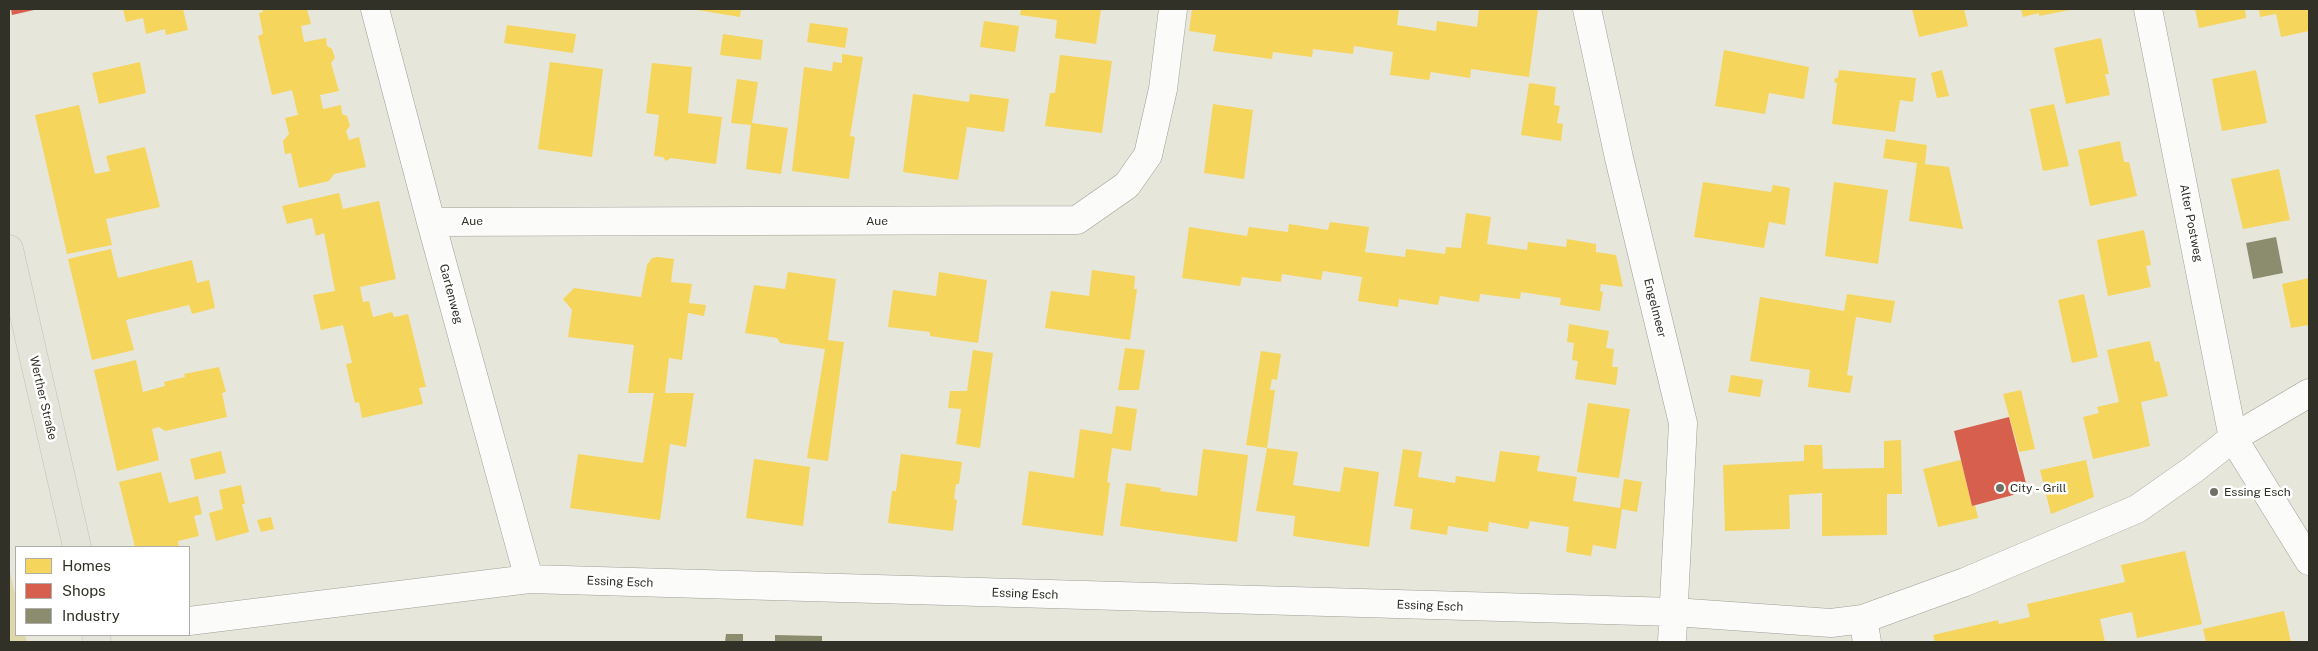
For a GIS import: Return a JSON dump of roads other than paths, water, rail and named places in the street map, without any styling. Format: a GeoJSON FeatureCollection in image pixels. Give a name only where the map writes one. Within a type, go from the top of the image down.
{"type":"FeatureCollection","features":[{"type":"Feature","properties":{"kind":"main road","name":"Werther Straße"},"geometry":{"type":"LineString","coordinates":[[9,249],[77,546]]}},
{"type":"Feature","properties":{"kind":"street","name":"Gartenweg"},"geometry":{"type":"LineString","coordinates":[[375,9],[430,222],[529,579]]}},
{"type":"Feature","properties":{"kind":"street","name":"Aue"},"geometry":{"type":"LineString","coordinates":[[430,222],[1077,220],[1127,185],[1148,155],[1163,89],[1173,9]]}},
{"type":"Feature","properties":{"kind":"street","name":"Engelmeer"},"geometry":{"type":"LineString","coordinates":[[1587,9],[1619,158],[1683,423],[1672,642]]}},
{"type":"Feature","properties":{"kind":"street","name":"Alter Postweg"},"geometry":{"type":"LineString","coordinates":[[2148,9],[2233,438]]}},
{"type":"Feature","properties":{"kind":"street","name":"Essing Esch"},"geometry":{"type":"LineString","coordinates":[[190,622],[529,579],[1674,612],[1831,623],[1865,631],[1965,582],[2136,509],[2194,469],[2233,438],[2309,393]]}},
{"type":"Feature","properties":{"kind":"street"},"geometry":{"type":"LineString","coordinates":[[2233,438],[2309,561]]}},
{"type":"Feature","properties":{"kind":"place","name":"City - Grill"},"geometry":{"type":"Point","coordinates":[2000,488]}},
{"type":"Feature","properties":{"kind":"place","name":"Essing Esch"},"geometry":{"type":"Point","coordinates":[2214,492]}}]}
